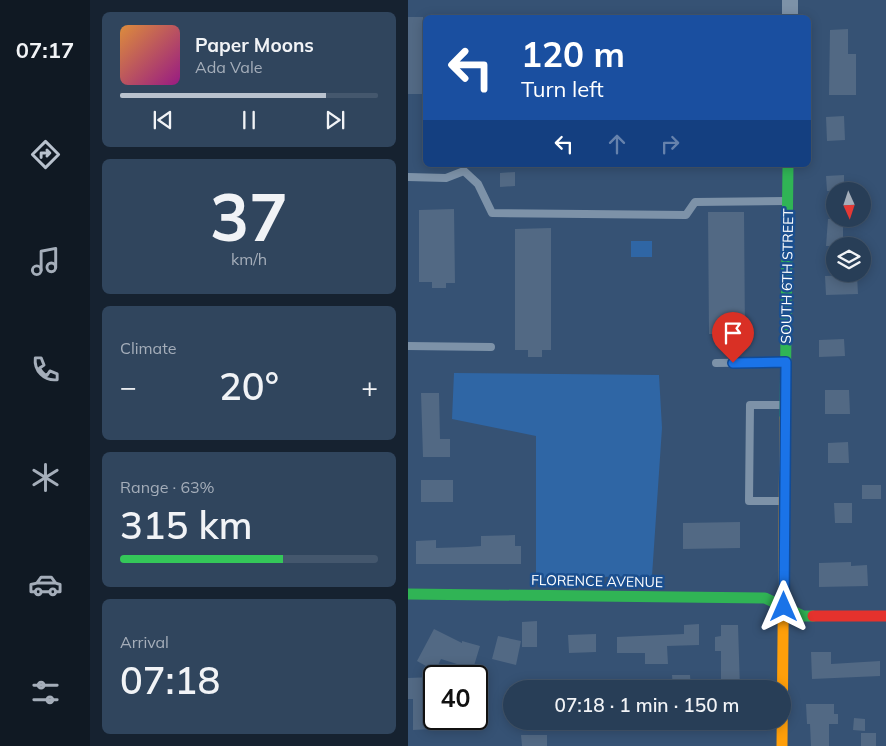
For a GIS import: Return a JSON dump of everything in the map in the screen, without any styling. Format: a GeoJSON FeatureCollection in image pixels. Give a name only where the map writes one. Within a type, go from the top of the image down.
{"type":"FeatureCollection","features":[{"type":"Feature","properties":{"kind":"street"},"geometry":{"type":"LineString","coordinates":[[790,0],[790,15]]}},
{"type":"Feature","properties":{"kind":"street","name":"SOUTH 6TH STREET"},"geometry":{"type":"LineString","coordinates":[[782,746],[788,167]]}},
{"type":"Feature","properties":{"kind":"street","name":"FLORENCE AVENUE"},"geometry":{"type":"LineString","coordinates":[[408,594],[765,598],[803,616],[886,616]]}},
{"type":"Feature","properties":{"kind":"lane"},"geometry":{"type":"LineString","coordinates":[[408,177],[446,178],[464,168],[478,184],[492,213],[686,215],[695,202],[788,201]]}},
{"type":"Feature","properties":{"kind":"lane"},"geometry":{"type":"LineString","coordinates":[[408,346],[490,346]]}},
{"type":"Feature","properties":{"kind":"lane"},"geometry":{"type":"LineString","coordinates":[[716,363],[786,362]]}},
{"type":"Feature","properties":{"kind":"lane"},"geometry":{"type":"LineString","coordinates":[[785,405],[750,405],[749,501],[785,501]]}},
{"type":"Feature","properties":{"kind":"shaded area"},"geometry":{"type":"Polygon","coordinates":[[[631,241],[652,241],[652,257],[631,257],[631,241]]]}},
{"type":"Feature","properties":{"kind":"shaded area"},"geometry":{"type":"Polygon","coordinates":[[[454,373],[659,375],[662,428],[652,576],[536,578],[536,436],[452,419],[454,373]]]}},
{"type":"Feature","properties":{"kind":"building"},"geometry":{"type":"Polygon","coordinates":[[[408,17],[423,17],[423,94],[408,94],[408,17]]]}},
{"type":"Feature","properties":{"kind":"building"},"geometry":{"type":"Polygon","coordinates":[[[848,29],[848,54],[856,54],[856,95],[829,95],[830,30],[848,29]]]}},
{"type":"Feature","properties":{"kind":"building"},"geometry":{"type":"Polygon","coordinates":[[[844,116],[845,140],[827,141],[826,117],[844,116]]]}},
{"type":"Feature","properties":{"kind":"building"},"geometry":{"type":"Polygon","coordinates":[[[515,172],[515,186],[500,187],[500,173],[515,172]]]}},
{"type":"Feature","properties":{"kind":"building"},"geometry":{"type":"Polygon","coordinates":[[[844,175],[844,182],[826,182],[826,176],[844,175]]]}},
{"type":"Feature","properties":{"kind":"building"},"geometry":{"type":"Polygon","coordinates":[[[454,209],[455,283],[446,283],[446,288],[432,288],[432,282],[419,282],[419,210],[454,209]]]}},
{"type":"Feature","properties":{"kind":"building"},"geometry":{"type":"Polygon","coordinates":[[[708,212],[744,212],[745,334],[735,334],[735,340],[721,340],[721,334],[709,334],[708,212]]]}},
{"type":"Feature","properties":{"kind":"building"},"geometry":{"type":"Polygon","coordinates":[[[551,228],[551,350],[542,350],[542,357],[528,357],[528,350],[515,350],[515,229],[551,228]]]}},
{"type":"Feature","properties":{"kind":"building"},"geometry":{"type":"Polygon","coordinates":[[[827,228],[843,228],[843,237],[827,237],[827,228]]]}},
{"type":"Feature","properties":{"kind":"building"},"geometry":{"type":"Polygon","coordinates":[[[825,276],[826,282],[857,282],[858,294],[826,295],[825,276]]]}},
{"type":"Feature","properties":{"kind":"building"},"geometry":{"type":"Polygon","coordinates":[[[844,339],[845,356],[819,357],[819,340],[844,339]]]}},
{"type":"Feature","properties":{"kind":"building"},"geometry":{"type":"Polygon","coordinates":[[[825,390],[849,390],[850,414],[825,414],[825,390]]]}},
{"type":"Feature","properties":{"kind":"building"},"geometry":{"type":"Polygon","coordinates":[[[421,393],[439,393],[440,439],[450,439],[450,457],[423,457],[421,393]]]}},
{"type":"Feature","properties":{"kind":"building"},"geometry":{"type":"Polygon","coordinates":[[[848,442],[849,463],[828,463],[828,443],[848,442]]]}},
{"type":"Feature","properties":{"kind":"building"},"geometry":{"type":"Polygon","coordinates":[[[421,480],[453,480],[453,502],[421,502],[421,480]]]}},
{"type":"Feature","properties":{"kind":"building"},"geometry":{"type":"Polygon","coordinates":[[[862,485],[881,485],[881,499],[862,499],[862,485]]]}},
{"type":"Feature","properties":{"kind":"building"},"geometry":{"type":"Polygon","coordinates":[[[834,503],[852,503],[852,523],[835,523],[834,503]]]}},
{"type":"Feature","properties":{"kind":"building"},"geometry":{"type":"Polygon","coordinates":[[[740,522],[740,548],[683,549],[683,523],[740,522]]]}},
{"type":"Feature","properties":{"kind":"building"},"geometry":{"type":"Polygon","coordinates":[[[515,535],[515,546],[521,546],[521,564],[416,564],[416,541],[436,540],[436,548],[467,547],[481,546],[481,536],[515,535]]]}},
{"type":"Feature","properties":{"kind":"building"},"geometry":{"type":"Polygon","coordinates":[[[851,562],[851,566],[867,565],[868,586],[819,587],[819,563],[851,562]]]}},
{"type":"Feature","properties":{"kind":"building"},"geometry":{"type":"Polygon","coordinates":[[[537,621],[537,647],[522,647],[522,622],[537,621]]]}},
{"type":"Feature","properties":{"kind":"building"},"geometry":{"type":"Polygon","coordinates":[[[699,624],[699,645],[667,646],[668,664],[645,664],[645,653],[617,653],[617,637],[684,634],[684,625],[699,624]]]}},
{"type":"Feature","properties":{"kind":"building"},"geometry":{"type":"Polygon","coordinates":[[[721,625],[738,625],[740,680],[721,680],[721,651],[715,651],[715,637],[721,636],[721,625]]]}},
{"type":"Feature","properties":{"kind":"building"},"geometry":{"type":"Polygon","coordinates":[[[434,629],[462,643],[462,641],[480,646],[474,665],[460,665],[441,659],[438,665],[424,665],[417,661],[434,629]]]}},
{"type":"Feature","properties":{"kind":"building"},"geometry":{"type":"Polygon","coordinates":[[[596,634],[596,652],[569,653],[568,635],[596,634]]]}},
{"type":"Feature","properties":{"kind":"building"},"geometry":{"type":"Polygon","coordinates":[[[498,636],[521,641],[516,665],[492,659],[498,636]]]}},
{"type":"Feature","properties":{"kind":"building"},"geometry":{"type":"Polygon","coordinates":[[[811,652],[831,652],[831,664],[880,661],[880,676],[812,679],[811,652]]]}},
{"type":"Feature","properties":{"kind":"building"},"geometry":{"type":"Polygon","coordinates":[[[672,675],[690,675],[690,680],[672,680],[672,675]]]}},
{"type":"Feature","properties":{"kind":"building"},"geometry":{"type":"Polygon","coordinates":[[[423,677],[423,729],[413,730],[413,699],[408,699],[408,678],[423,677]]]}},
{"type":"Feature","properties":{"kind":"building"},"geometry":{"type":"Polygon","coordinates":[[[806,704],[834,704],[834,714],[838,714],[838,724],[829,724],[829,746],[811,746],[810,724],[807,724],[806,704]]]}},
{"type":"Feature","properties":{"kind":"building"},"geometry":{"type":"Polygon","coordinates":[[[854,718],[865,719],[865,731],[853,730],[854,718]]]}},
{"type":"Feature","properties":{"kind":"building"},"geometry":{"type":"Polygon","coordinates":[[[861,733],[876,733],[876,746],[861,746],[861,733]]]}},
{"type":"Feature","properties":{"kind":"building"},"geometry":{"type":"Polygon","coordinates":[[[521,735],[547,735],[547,746],[522,746],[521,735]]]}},
{"type":"Feature","properties":{"kind":"traffic: fast"},"geometry":{"type":"LineString","coordinates":[[785,418],[788,167]]}},
{"type":"Feature","properties":{"kind":"traffic: fast"},"geometry":{"type":"LineString","coordinates":[[408,594],[765,598],[803,616],[813,616]]}},
{"type":"Feature","properties":{"kind":"traffic: slow"},"geometry":{"type":"LineString","coordinates":[[782,746],[785,418]]}},
{"type":"Feature","properties":{"kind":"traffic: jam"},"geometry":{"type":"LineString","coordinates":[[813,616],[887,616]]}},
{"type":"Feature","properties":{"kind":"route"},"geometry":{"type":"LineString","coordinates":[[733,363],[786,362],[784,607]]}}]}
